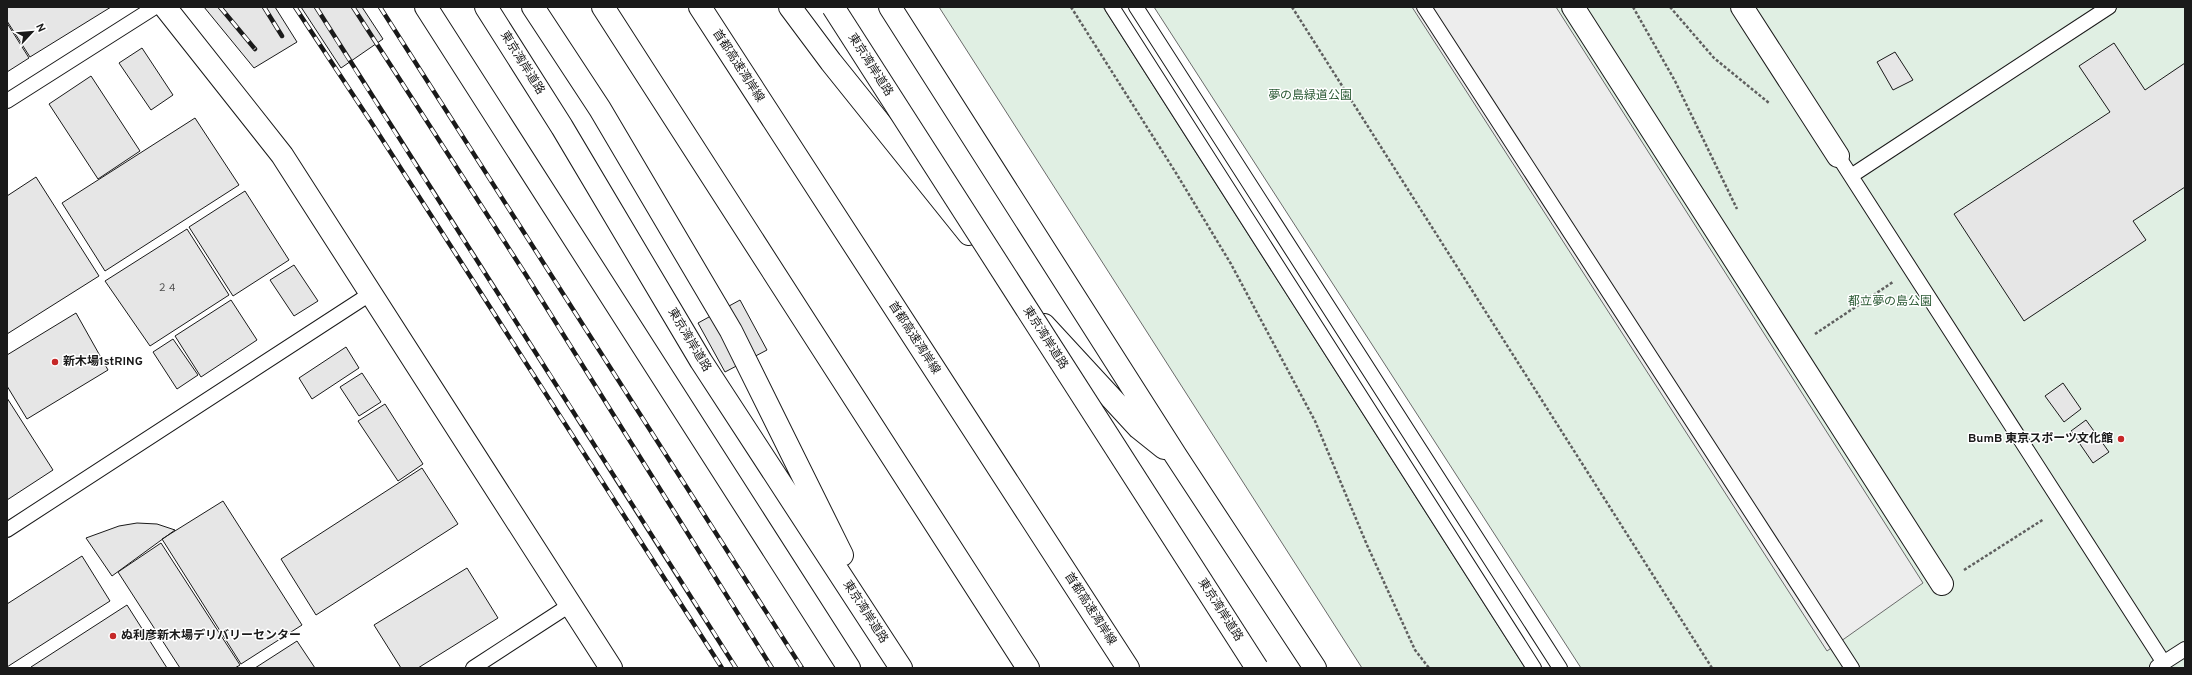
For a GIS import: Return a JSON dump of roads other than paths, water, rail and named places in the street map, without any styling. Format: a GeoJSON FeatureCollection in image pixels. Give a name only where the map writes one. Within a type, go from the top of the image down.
{"type":"FeatureCollection","features":[{"type":"Feature","properties":{"kind":"main road"},"geometry":{"type":"LineString","coordinates":[[165,7],[282,156],[611,668]]}},
{"type":"Feature","properties":{"kind":"main road"},"geometry":{"type":"LineString","coordinates":[[426,7],[849,668]]}},
{"type":"Feature","properties":{"kind":"main road","name":"東京湾岸道路"},"geometry":{"type":"LineString","coordinates":[[486,7],[562,127],[702,361],[901,668]]}},
{"type":"Feature","properties":{"kind":"main road"},"geometry":{"type":"LineString","coordinates":[[533,7],[600,109],[731,331],[849,570],[901,668]]}},
{"type":"Feature","properties":{"kind":"main road"},"geometry":{"type":"LineString","coordinates":[[603,7],[1028,668]]}},
{"type":"Feature","properties":{"kind":"main road","name":"首都高速湾岸線"},"geometry":{"type":"LineString","coordinates":[[700,7],[1128,668]]}},
{"type":"Feature","properties":{"kind":"main road"},"geometry":{"type":"LineString","coordinates":[[790,7],[831,62],[1046,327],[1139,428],[1176,456]]}},
{"type":"Feature","properties":{"kind":"main road","name":"東京湾岸道路"},"geometry":{"type":"LineString","coordinates":[[833,7],[1257,668]]}},
{"type":"Feature","properties":{"kind":"main road"},"geometry":{"type":"LineString","coordinates":[[890,7],[1176,456],[1315,668]]}},
{"type":"Feature","properties":{"kind":"main road"},"geometry":{"type":"LineString","coordinates":[[1573,7],[1942,584]]}},
{"type":"Feature","properties":{"kind":"main road"},"geometry":{"type":"LineString","coordinates":[[1742,7],[1838,156]]}},
{"type":"Feature","properties":{"kind":"lane"},"geometry":{"type":"LineString","coordinates":[[7,101],[155,7]]}},
{"type":"Feature","properties":{"kind":"lane"},"geometry":{"type":"LineString","coordinates":[[1112,7],[1534,668]]}},
{"type":"Feature","properties":{"kind":"lane"},"geometry":{"type":"LineString","coordinates":[[1136,7],[1560,668]]}},
{"type":"Feature","properties":{"kind":"lane"},"geometry":{"type":"LineString","coordinates":[[1424,7],[1852,668]]}},
{"type":"Feature","properties":{"kind":"lane"},"geometry":{"type":"LineString","coordinates":[[1851,176],[2109,7]]}},
{"type":"Feature","properties":{"kind":"lane"},"geometry":{"type":"LineString","coordinates":[[1838,156],[2063,506],[2160,666],[2185,650]]}},
{"type":"Feature","properties":{"kind":"lane"},"geometry":{"type":"LineString","coordinates":[[7,530],[370,294]]}},
{"type":"Feature","properties":{"kind":"lane"},"geometry":{"type":"LineString","coordinates":[[473,668],[570,605]]}},
{"type":"Feature","properties":{"kind":"railway"},"geometry":{"type":"LineString","coordinates":[[220,7],[255,49]]}},
{"type":"Feature","properties":{"kind":"railway"},"geometry":{"type":"LineString","coordinates":[[264,7],[282,36]]}},
{"type":"Feature","properties":{"kind":"railway"},"geometry":{"type":"LineString","coordinates":[[295,7],[371,122],[722,668]]}},
{"type":"Feature","properties":{"kind":"railway"},"geometry":{"type":"LineString","coordinates":[[316,7],[736,668]]}},
{"type":"Feature","properties":{"kind":"railway"},"geometry":{"type":"LineString","coordinates":[[353,7],[526,275],[772,668]]}},
{"type":"Feature","properties":{"kind":"railway"},"geometry":{"type":"LineString","coordinates":[[380,7],[802,668]]}},
{"type":"Feature","properties":{"kind":"place","name":"新木場1stRING"},"geometry":{"type":"Point","coordinates":[55,362]}},
{"type":"Feature","properties":{"kind":"place","name":"BumB 東京スポーツ文化館"},"geometry":{"type":"Point","coordinates":[2121,439]}},
{"type":"Feature","properties":{"kind":"place","name":"ぬ利彦新木場デリバリーセンター"},"geometry":{"type":"Point","coordinates":[113,636]}},
{"type":"Feature","properties":{"kind":"park label","name":"夢の島緑道公園"},"geometry":{"type":"Point","coordinates":[1310,96]}},
{"type":"Feature","properties":{"kind":"park label","name":"都立夢の島公園"},"geometry":{"type":"Point","coordinates":[1890,302]}}]}
